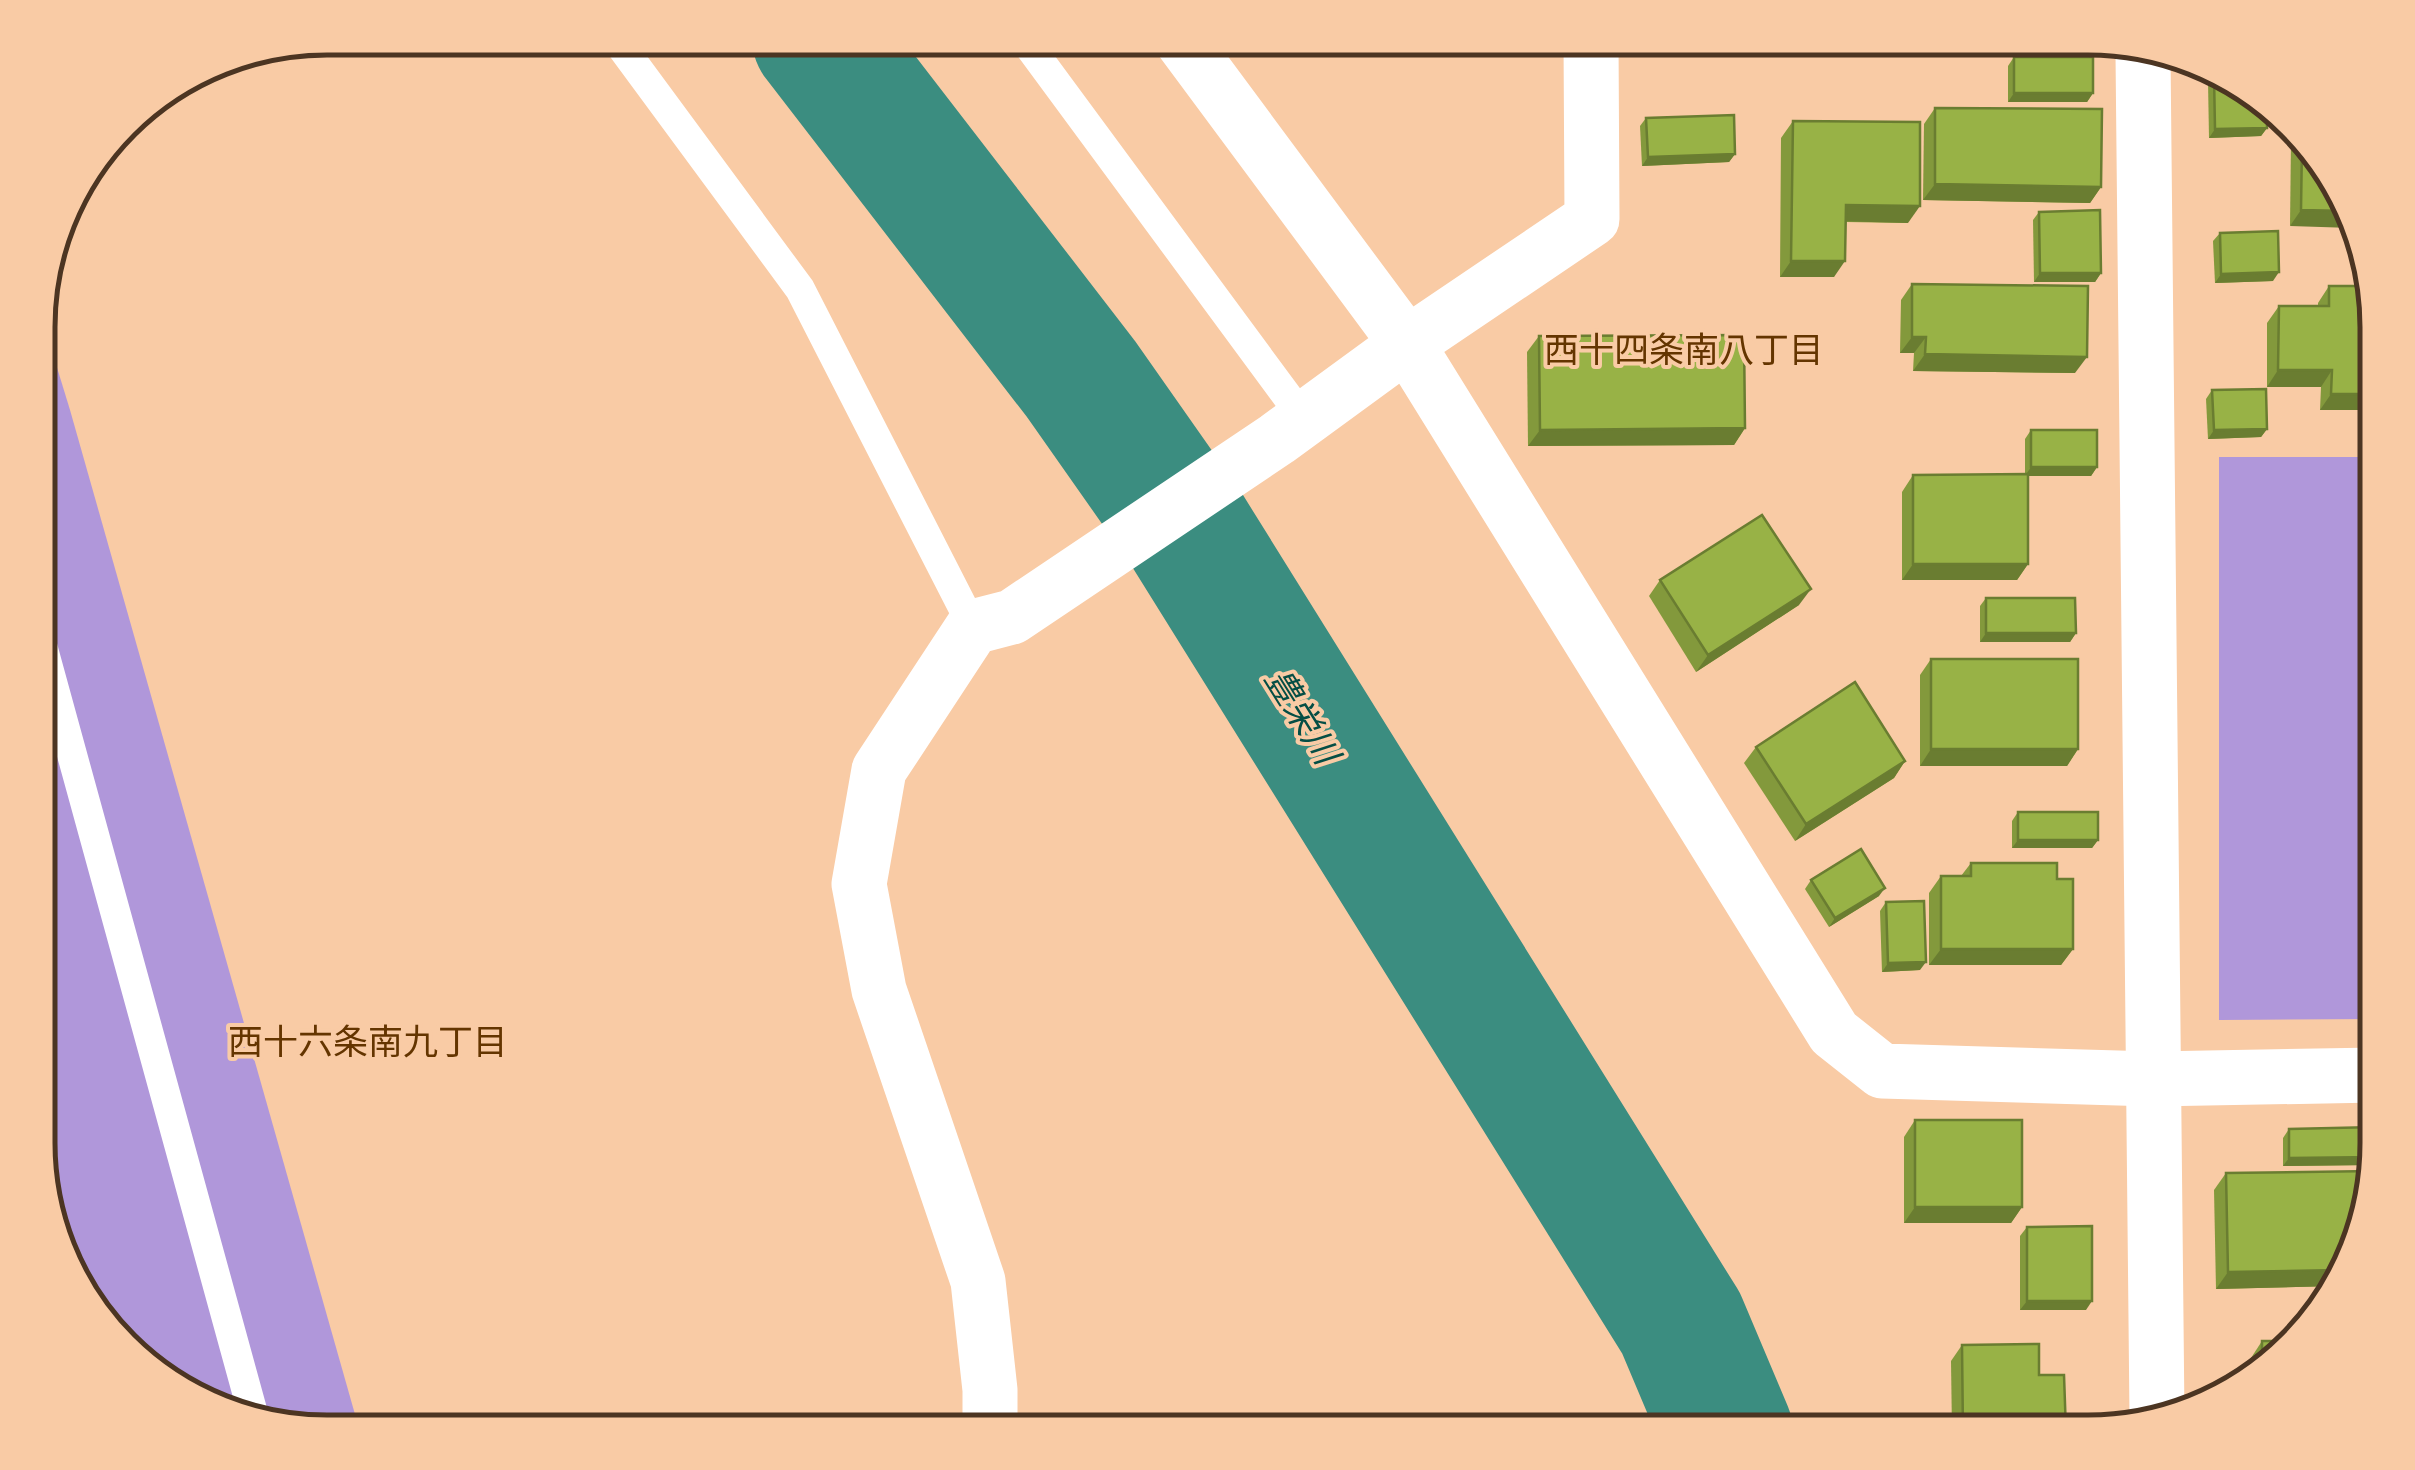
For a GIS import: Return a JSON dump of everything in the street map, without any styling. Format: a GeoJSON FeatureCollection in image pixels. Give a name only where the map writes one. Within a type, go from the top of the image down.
{"type":"FeatureCollection","features":[{"type":"Feature","properties":{"kind":"street"},"geometry":{"type":"LineString","coordinates":[[1193,55],[1407,344],[1834,1033],[1882,1072],[2153,1079],[2359,1076]]}},
{"type":"Feature","properties":{"kind":"street"},"geometry":{"type":"LineString","coordinates":[[990,1415],[978,1281],[878,990],[859,884],[878,770],[993,622],[1291,429],[1407,344],[1592,219],[1591,55]]}},
{"type":"Feature","properties":{"kind":"street"},"geometry":{"type":"LineString","coordinates":[[2144,61],[2157,1406]]}},
{"type":"Feature","properties":{"kind":"lane"},"geometry":{"type":"LineString","coordinates":[[628,55],[800,289],[993,622]]}},
{"type":"Feature","properties":{"kind":"lane"},"geometry":{"type":"LineString","coordinates":[[1035,55],[1291,429]]}},
{"type":"Feature","properties":{"kind":"lane"},"geometry":{"type":"LineString","coordinates":[[55,693],[250,1404]]}},
{"type":"Feature","properties":{"kind":"shaded area"},"geometry":{"type":"Polygon","coordinates":[[[55,361],[355,1415],[291,1413],[257,1406],[191,1379],[161,1359],[111,1309],[83,1263],[69,1230],[57,1179],[55,1143],[55,361]]]}},
{"type":"Feature","properties":{"kind":"shaded area"},"geometry":{"type":"Polygon","coordinates":[[[2219,457],[2359,457],[2359,1019],[2219,1020],[2219,457]]]}},
{"type":"Feature","properties":{"kind":"building"},"geometry":{"type":"Polygon","coordinates":[[[2014,57],[2093,57],[2093,93],[2014,93],[2014,57]]]}},
{"type":"Feature","properties":{"kind":"building"},"geometry":{"type":"Polygon","coordinates":[[[2214,86],[2267,123],[2267,128],[2215,129],[2214,86]]]}},
{"type":"Feature","properties":{"kind":"building"},"geometry":{"type":"Polygon","coordinates":[[[1935,108],[2102,109],[2101,187],[1935,184],[1935,108]]]}},
{"type":"Feature","properties":{"kind":"building"},"geometry":{"type":"Polygon","coordinates":[[[1734,115],[1735,154],[1648,157],[1646,118],[1734,115]]]}},
{"type":"Feature","properties":{"kind":"building"},"geometry":{"type":"Polygon","coordinates":[[[1793,121],[1920,122],[1920,206],[1846,205],[1845,261],[1791,261],[1793,121]]]}},
{"type":"Feature","properties":{"kind":"building"},"geometry":{"type":"Polygon","coordinates":[[[2302,159],[2333,211],[2301,210],[2302,159]]]}},
{"type":"Feature","properties":{"kind":"building"},"geometry":{"type":"Polygon","coordinates":[[[2100,210],[2101,273],[2040,273],[2039,212],[2100,210]]]}},
{"type":"Feature","properties":{"kind":"building"},"geometry":{"type":"Polygon","coordinates":[[[2278,231],[2279,272],[2221,274],[2220,233],[2278,231]]]}},
{"type":"Feature","properties":{"kind":"building"},"geometry":{"type":"Polygon","coordinates":[[[1912,284],[2088,286],[2087,357],[1925,354],[1926,337],[1912,337],[1912,284]]]}},
{"type":"Feature","properties":{"kind":"building"},"geometry":{"type":"Polygon","coordinates":[[[2329,286],[2356,286],[2359,394],[2331,394],[2332,370],[2278,370],[2279,306],[2329,306],[2329,286]]]}},
{"type":"Feature","properties":{"kind":"building"},"geometry":{"type":"Polygon","coordinates":[[[1744,335],[1745,428],[1540,430],[1539,336],[1744,335]]]}},
{"type":"Feature","properties":{"kind":"building"},"geometry":{"type":"Polygon","coordinates":[[[2266,389],[2267,429],[2214,430],[2212,390],[2266,389]]]}},
{"type":"Feature","properties":{"kind":"building"},"geometry":{"type":"Polygon","coordinates":[[[2031,430],[2097,430],[2097,467],[2031,467],[2031,430]]]}},
{"type":"Feature","properties":{"kind":"building"},"geometry":{"type":"Polygon","coordinates":[[[2028,474],[2028,564],[1913,564],[1913,475],[2028,474]]]}},
{"type":"Feature","properties":{"kind":"building"},"geometry":{"type":"Polygon","coordinates":[[[1762,515],[1811,589],[1708,655],[1660,580],[1762,515]]]}},
{"type":"Feature","properties":{"kind":"building"},"geometry":{"type":"Polygon","coordinates":[[[1986,598],[2075,598],[2076,633],[1986,633],[1986,598]]]}},
{"type":"Feature","properties":{"kind":"building"},"geometry":{"type":"Polygon","coordinates":[[[1931,659],[2078,659],[2078,749],[1931,749],[1931,659]]]}},
{"type":"Feature","properties":{"kind":"building"},"geometry":{"type":"Polygon","coordinates":[[[1855,682],[1905,761],[1806,824],[1756,747],[1855,682]]]}},
{"type":"Feature","properties":{"kind":"building"},"geometry":{"type":"Polygon","coordinates":[[[2018,812],[2098,812],[2098,840],[2018,840],[2018,812]]]}},
{"type":"Feature","properties":{"kind":"building"},"geometry":{"type":"Polygon","coordinates":[[[1861,849],[1885,888],[1835,918],[1811,880],[1861,849]]]}},
{"type":"Feature","properties":{"kind":"building"},"geometry":{"type":"Polygon","coordinates":[[[1971,863],[2057,863],[2057,879],[2073,879],[2073,949],[1941,949],[1941,876],[1971,876],[1971,863]]]}},
{"type":"Feature","properties":{"kind":"building"},"geometry":{"type":"Polygon","coordinates":[[[1924,901],[1926,962],[1888,963],[1886,902],[1924,901]]]}},
{"type":"Feature","properties":{"kind":"building"},"geometry":{"type":"Polygon","coordinates":[[[1915,1120],[2022,1120],[2022,1207],[1915,1207],[1915,1120]]]}},
{"type":"Feature","properties":{"kind":"building"},"geometry":{"type":"Polygon","coordinates":[[[2359,1127],[2359,1157],[2289,1158],[2289,1129],[2359,1127]]]}},
{"type":"Feature","properties":{"kind":"building"},"geometry":{"type":"Polygon","coordinates":[[[2358,1171],[2346,1230],[2328,1270],[2228,1272],[2226,1173],[2358,1171]]]}},
{"type":"Feature","properties":{"kind":"building"},"geometry":{"type":"Polygon","coordinates":[[[2092,1226],[2092,1301],[2027,1301],[2027,1227],[2092,1226]]]}},
{"type":"Feature","properties":{"kind":"building"},"geometry":{"type":"Polygon","coordinates":[[[2039,1344],[2039,1375],[2064,1375],[2065,1414],[1963,1414],[1962,1345],[2039,1344]]]}},
{"type":"Feature","properties":{"kind":"waterway","name":"豊栄川"},"geometry":{"type":"LineString","coordinates":[[831,55],[1081,379],[1187,530],[1681,1323],[1719,1414]]}},
{"type":"Feature","properties":{"kind":"district","name":"西十四条南八丁目"},"geometry":{"type":"Point","coordinates":[1684,350]}},
{"type":"Feature","properties":{"kind":"district","name":"西十六条南九丁目"},"geometry":{"type":"Point","coordinates":[368,1042]}}]}
